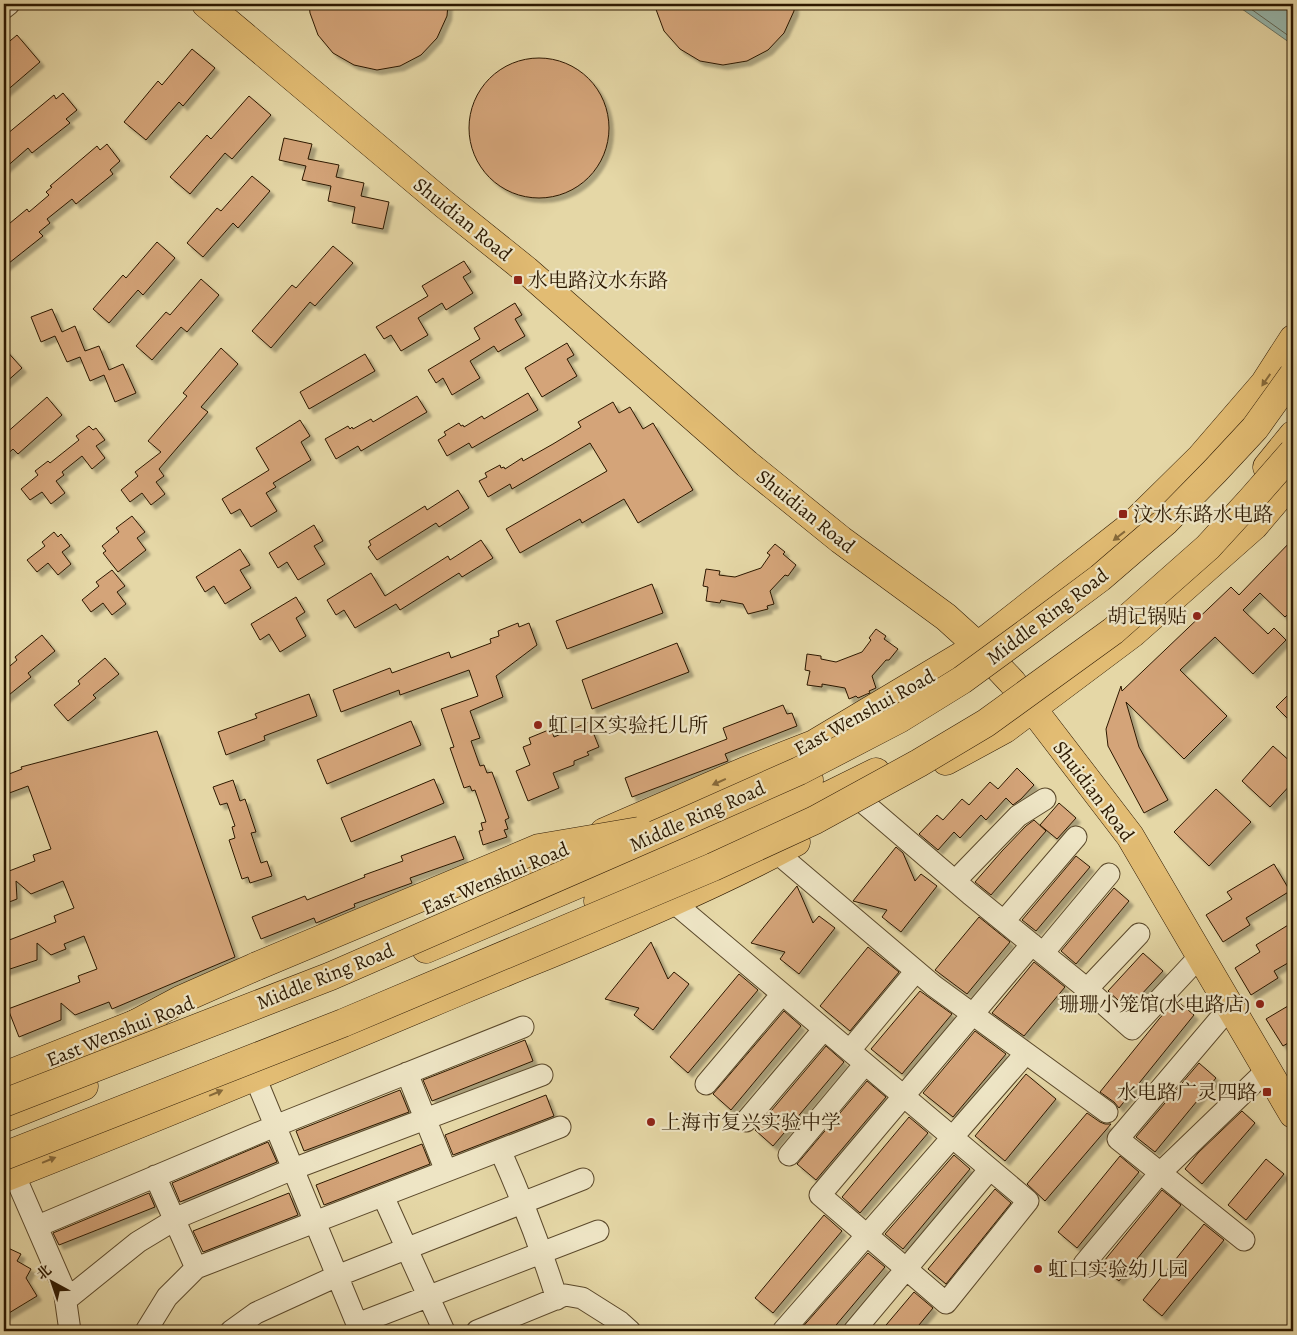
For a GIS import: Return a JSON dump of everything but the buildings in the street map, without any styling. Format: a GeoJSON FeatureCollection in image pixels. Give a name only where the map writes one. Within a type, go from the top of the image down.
{"type":"FeatureCollection","features":[{"type":"Feature","properties":{"kind":"main road","name":"Shuidian Road"},"geometry":{"type":"LineString","coordinates":[[206,4],[526,270],[747,464],[841,540],[946,617],[978,646],[1033,710],[1130,836],[1293,1114]]}},
{"type":"Feature","properties":{"kind":"main road","name":"East Wenshui Road"},"geometry":{"type":"LineString","coordinates":[[4,1076],[283,966],[745,771],[814,744],[978,646],[1132,525],[1201,458],[1264,384],[1293,339]]}},
{"type":"Feature","properties":{"kind":"main road","name":"Middle Ring Road"},"geometry":{"type":"LineString","coordinates":[[4,1103],[331,976],[682,823],[798,770],[899,719],[962,680],[1025,634],[1100,578],[1165,522],[1255,428],[1293,376]]}},
{"type":"Feature","properties":{"kind":"main road","name":"East Wenshui Road"},"geometry":{"type":"LineString","coordinates":[[4,1118],[293,1004],[479,940],[724,847],[874,774],[937,738],[1007,678],[1105,588],[1147,553],[1233,469],[1293,398]]}},
{"type":"Feature","properties":{"kind":"main road"},"geometry":{"type":"LineString","coordinates":[[1233,469],[1244,407]]}},
{"type":"Feature","properties":{"kind":"main road","name":"East Wenshui Road"},"geometry":{"type":"LineString","coordinates":[[4,1142],[343,1011],[479,940],[818,775],[1095,631],[1170,566],[1224,515],[1291,443]]}},
{"type":"Feature","properties":{"kind":"main road"},"geometry":{"type":"LineString","coordinates":[[7,1170],[161,1116],[593,936],[748,867],[1005,729],[1033,710],[1133,633],[1254,526],[1286,488],[1291,443]]}},
{"type":"Feature","properties":{"kind":"main road"},"geometry":{"type":"LineString","coordinates":[[7,1170],[334,1027],[713,867],[824,816],[919,763],[986,722],[1113,631],[1208,547],[1251,500],[1291,443]]}},
{"type":"Feature","properties":{"kind":"main road"},"geometry":{"type":"LineString","coordinates":[[745,771],[818,775]]}},
{"type":"Feature","properties":{"kind":"main road"},"geometry":{"type":"LineString","coordinates":[[133,1025],[180,1000],[257,966],[539,848],[682,823]]}},
{"type":"Feature","properties":{"kind":"main road"},"geometry":{"type":"LineString","coordinates":[[479,940],[553,853]]}},
{"type":"Feature","properties":{"kind":"main road"},"geometry":{"type":"LineString","coordinates":[[479,940],[593,936]]}},
{"type":"Feature","properties":{"kind":"main road"},"geometry":{"type":"LineString","coordinates":[[161,1116],[204,1065]]}},
{"type":"Feature","properties":{"kind":"street"},"geometry":{"type":"LineString","coordinates":[[4,8],[9,4]]}},
{"type":"Feature","properties":{"kind":"street"},"geometry":{"type":"LineString","coordinates":[[955,881],[1018,816],[1045,799]]}},
{"type":"Feature","properties":{"kind":"street"},"geometry":{"type":"LineString","coordinates":[[865,804],[955,881],[1087,989],[1132,1029],[1200,956]]}},
{"type":"Feature","properties":{"kind":"street"},"geometry":{"type":"LineString","coordinates":[[133,1025],[172,992],[246,960],[539,841],[632,820]]}},
{"type":"Feature","properties":{"kind":"street"},"geometry":{"type":"LineString","coordinates":[[1004,921],[1076,837]]}},
{"type":"Feature","properties":{"kind":"street"},"geometry":{"type":"LineString","coordinates":[[776,852],[916,971],[1107,1112]]}},
{"type":"Feature","properties":{"kind":"street"},"geometry":{"type":"LineString","coordinates":[[672,901],[903,1096],[953,1137],[1028,1201],[946,1303],[820,1195],[903,1096],[972,1014],[1109,874]]}},
{"type":"Feature","properties":{"kind":"street"},"geometry":{"type":"LineString","coordinates":[[1087,989],[1139,934]]}},
{"type":"Feature","properties":{"kind":"street"},"geometry":{"type":"LineString","coordinates":[[789,1155],[916,971]]}},
{"type":"Feature","properties":{"kind":"street"},"geometry":{"type":"LineString","coordinates":[[706,1084],[782,994]]}},
{"type":"Feature","properties":{"kind":"street"},"geometry":{"type":"LineString","coordinates":[[1230,1007],[1118,1139],[1244,1240]]}},
{"type":"Feature","properties":{"kind":"street"},"geometry":{"type":"LineString","coordinates":[[38,1226],[275,1126],[523,1027]]}},
{"type":"Feature","properties":{"kind":"street"},"geometry":{"type":"LineString","coordinates":[[746,1121],[824,1029]]}},
{"type":"Feature","properties":{"kind":"street"},"geometry":{"type":"LineString","coordinates":[[783,1331],[1026,1053]]}},
{"type":"Feature","properties":{"kind":"street"},"geometry":{"type":"LineString","coordinates":[[1084,1264],[1160,1173],[1267,1070]]}},
{"type":"Feature","properties":{"kind":"street"},"geometry":{"type":"LineString","coordinates":[[407,1073],[446,1171]]}},
{"type":"Feature","properties":{"kind":"street"},"geometry":{"type":"LineString","coordinates":[[66,1300],[138,1242],[174,1220],[293,1169],[542,1075]]}},
{"type":"Feature","properties":{"kind":"street"},"geometry":{"type":"LineString","coordinates":[[255,1077],[359,1328],[429,1296],[598,1231]]}},
{"type":"Feature","properties":{"kind":"street"},"geometry":{"type":"LineString","coordinates":[[146,1331],[167,1297],[196,1268],[560,1127]]}},
{"type":"Feature","properties":{"kind":"street"},"geometry":{"type":"LineString","coordinates":[[500,1150],[524,1202],[557,1298]]}},
{"type":"Feature","properties":{"kind":"street"},"geometry":{"type":"LineString","coordinates":[[854,1331],[990,1169]]}},
{"type":"Feature","properties":{"kind":"street"},"geometry":{"type":"LineString","coordinates":[[7,1170],[38,1226],[64,1289],[70,1331]]}},
{"type":"Feature","properties":{"kind":"street"},"geometry":{"type":"LineString","coordinates":[[155,1176],[196,1268]]}},
{"type":"Feature","properties":{"kind":"street"},"geometry":{"type":"LineString","coordinates":[[231,1331],[256,1313],[337,1276],[583,1179]]}},
{"type":"Feature","properties":{"kind":"street"},"geometry":{"type":"LineString","coordinates":[[383,1196],[444,1331]]}},
{"type":"Feature","properties":{"kind":"street"},"geometry":{"type":"LineString","coordinates":[[477,1331],[565,1296],[582,1298],[620,1322],[630,1331]]}},
{"type":"Feature","properties":{"kind":"water"},"geometry":{"type":"Polygon","coordinates":[[[1235,4],[1293,4],[1293,45],[1235,4]]]}},
{"type":"Feature","properties":{"kind":"place","name":"水电路汶水东路"},"geometry":{"type":"Point","coordinates":[518,280]}},
{"type":"Feature","properties":{"kind":"place","name":"汶水东路水电路"},"geometry":{"type":"Point","coordinates":[1123,514]}},
{"type":"Feature","properties":{"kind":"place","name":"胡记锅贴"},"geometry":{"type":"Point","coordinates":[1197,616]}},
{"type":"Feature","properties":{"kind":"place","name":"虹口区实验托儿所"},"geometry":{"type":"Point","coordinates":[538,725]}},
{"type":"Feature","properties":{"kind":"place","name":"珊珊小笼馆(水电路店)"},"geometry":{"type":"Point","coordinates":[1260,1004]}},
{"type":"Feature","properties":{"kind":"place","name":"水电路广灵四路"},"geometry":{"type":"Point","coordinates":[1267,1092]}},
{"type":"Feature","properties":{"kind":"place","name":"上海市复兴实验中学"},"geometry":{"type":"Point","coordinates":[651,1122]}},
{"type":"Feature","properties":{"kind":"place","name":"虹口实验幼儿园"},"geometry":{"type":"Point","coordinates":[1038,1269]}}]}
